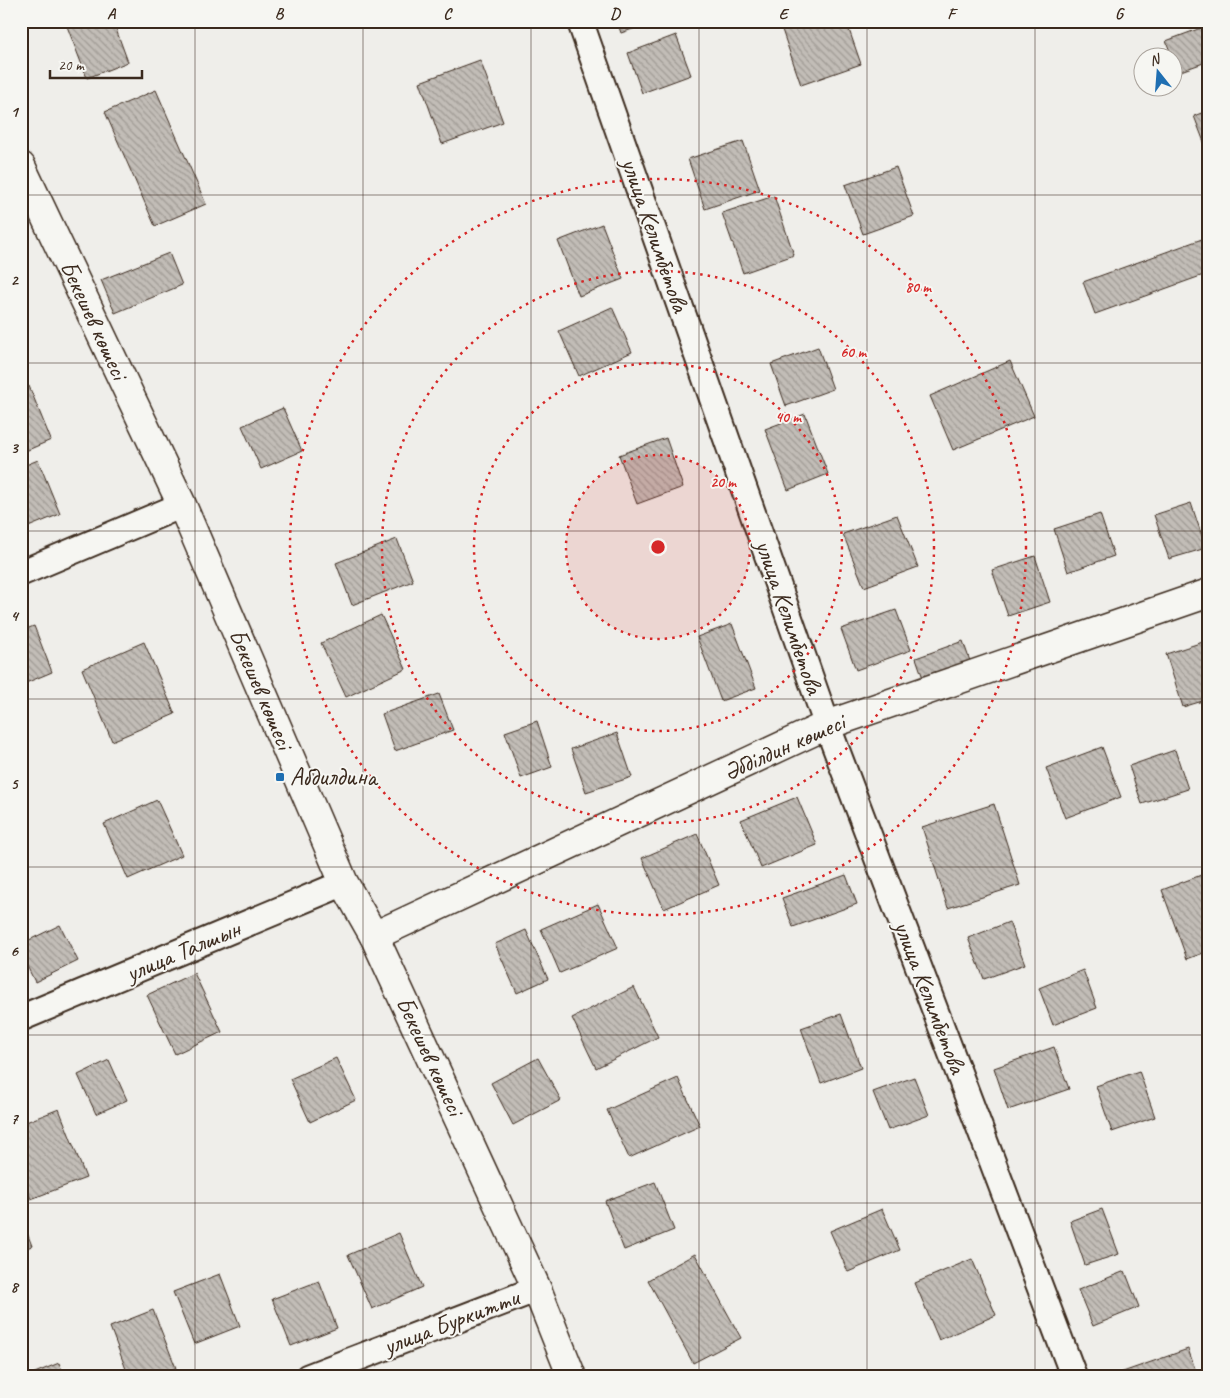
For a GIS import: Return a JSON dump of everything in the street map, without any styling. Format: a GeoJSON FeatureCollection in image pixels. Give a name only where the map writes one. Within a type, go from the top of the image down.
{"type":"FeatureCollection","features":[{"type":"Feature","properties":{"kind":"main road","name":"Бекешев көшесі"},"geometry":{"type":"LineString","coordinates":[[21,166],[182,505],[344,883],[374,936],[538,1289],[572,1377]]}},
{"type":"Feature","properties":{"kind":"main road","name":"Әбділдин көшесі"},"geometry":{"type":"LineString","coordinates":[[374,936],[827,726],[1209,593]]}},
{"type":"Feature","properties":{"kind":"street","name":"улица Келимбетова"},"geometry":{"type":"LineString","coordinates":[[580,21],[827,726],[1074,1377]]}},
{"type":"Feature","properties":{"kind":"street"},"geometry":{"type":"LineString","coordinates":[[21,573],[182,505]]}},
{"type":"Feature","properties":{"kind":"street","name":"улица Талшын"},"geometry":{"type":"LineString","coordinates":[[21,1018],[344,883]]}},
{"type":"Feature","properties":{"kind":"street","name":"улица Буркитти"},"geometry":{"type":"LineString","coordinates":[[308,1377],[538,1289]]}},
{"type":"Feature","properties":{"kind":"building"},"geometry":{"type":"Polygon","coordinates":[[[65,21],[113,21],[128,62],[87,78],[65,21]]]}},
{"type":"Feature","properties":{"kind":"building"},"geometry":{"type":"Polygon","coordinates":[[[617,21],[656,21],[621,33],[617,21]]]}},
{"type":"Feature","properties":{"kind":"building"},"geometry":{"type":"Polygon","coordinates":[[[779,21],[846,21],[861,64],[801,85],[779,21]]]}},
{"type":"Feature","properties":{"kind":"building"},"geometry":{"type":"Polygon","coordinates":[[[1209,25],[1209,61],[1182,71],[1182,48],[1169,48],[1166,41],[1209,25]]]}},
{"type":"Feature","properties":{"kind":"building"},"geometry":{"type":"Polygon","coordinates":[[[676,35],[691,75],[642,93],[628,53],[676,35]]]}},
{"type":"Feature","properties":{"kind":"building"},"geometry":{"type":"Polygon","coordinates":[[[480,60],[503,122],[442,144],[420,82],[480,60]]]}},
{"type":"Feature","properties":{"kind":"building"},"geometry":{"type":"Polygon","coordinates":[[[156,90],[206,204],[155,226],[105,112],[156,90]]]}},
{"type":"Feature","properties":{"kind":"building"},"geometry":{"type":"Polygon","coordinates":[[[1209,110],[1209,155],[1194,116],[1209,110]]]}},
{"type":"Feature","properties":{"kind":"building"},"geometry":{"type":"Polygon","coordinates":[[[743,141],[760,190],[705,209],[688,159],[743,141]]]}},
{"type":"Feature","properties":{"kind":"building"},"geometry":{"type":"Polygon","coordinates":[[[896,167],[914,216],[863,234],[845,185],[896,167]]]}},
{"type":"Feature","properties":{"kind":"building"},"geometry":{"type":"Polygon","coordinates":[[[774,196],[794,255],[743,273],[722,213],[774,196]]]}},
{"type":"Feature","properties":{"kind":"building"},"geometry":{"type":"Polygon","coordinates":[[[602,224],[623,279],[579,296],[558,241],[602,224]]]}},
{"type":"Feature","properties":{"kind":"building"},"geometry":{"type":"Polygon","coordinates":[[[1202,239],[1209,258],[1209,273],[1095,314],[1083,282],[1202,239]]]}},
{"type":"Feature","properties":{"kind":"building"},"geometry":{"type":"Polygon","coordinates":[[[169,253],[182,285],[115,313],[101,280],[169,253]]]}},
{"type":"Feature","properties":{"kind":"building"},"geometry":{"type":"Polygon","coordinates":[[[612,307],[632,352],[579,376],[559,331],[612,307]]]}},
{"type":"Feature","properties":{"kind":"building"},"geometry":{"type":"Polygon","coordinates":[[[818,347],[833,389],[786,406],[771,364],[818,347]]]}},
{"type":"Feature","properties":{"kind":"building"},"geometry":{"type":"Polygon","coordinates":[[[1010,361],[1034,416],[953,450],[930,396],[1010,361]]]}},
{"type":"Feature","properties":{"kind":"building"},"geometry":{"type":"Polygon","coordinates":[[[29,386],[51,440],[21,453],[21,390],[29,386]]]}},
{"type":"Feature","properties":{"kind":"building"},"geometry":{"type":"Polygon","coordinates":[[[283,408],[302,451],[261,469],[242,426],[283,408]]]}},
{"type":"Feature","properties":{"kind":"building"},"geometry":{"type":"Polygon","coordinates":[[[805,414],[828,474],[788,490],[765,429],[805,414]]]}},
{"type":"Feature","properties":{"kind":"building"},"geometry":{"type":"Polygon","coordinates":[[[666,438],[683,487],[637,504],[619,455],[666,438]]]}},
{"type":"Feature","properties":{"kind":"building"},"geometry":{"type":"Polygon","coordinates":[[[38,460],[60,514],[21,530],[21,467],[38,460]]]}},
{"type":"Feature","properties":{"kind":"building"},"geometry":{"type":"Polygon","coordinates":[[[1191,503],[1206,548],[1169,559],[1154,515],[1191,503]]]}},
{"type":"Feature","properties":{"kind":"building"},"geometry":{"type":"Polygon","coordinates":[[[1100,514],[1114,556],[1068,572],[1054,529],[1100,514]]]}},
{"type":"Feature","properties":{"kind":"building"},"geometry":{"type":"Polygon","coordinates":[[[897,515],[918,567],[864,587],[843,534],[897,515]]]}},
{"type":"Feature","properties":{"kind":"building"},"geometry":{"type":"Polygon","coordinates":[[[397,539],[413,581],[352,605],[336,563],[397,539]]]}},
{"type":"Feature","properties":{"kind":"building"},"geometry":{"type":"Polygon","coordinates":[[[1035,556],[1050,602],[1008,616],[992,570],[1035,556]]]}},
{"type":"Feature","properties":{"kind":"building"},"geometry":{"type":"Polygon","coordinates":[[[896,610],[911,650],[856,670],[841,629],[896,610]]]}},
{"type":"Feature","properties":{"kind":"building"},"geometry":{"type":"Polygon","coordinates":[[[381,615],[406,669],[346,697],[321,643],[381,615]]]}},
{"type":"Feature","properties":{"kind":"building"},"geometry":{"type":"Polygon","coordinates":[[[732,624],[756,688],[721,701],[697,637],[732,624]]]}},
{"type":"Feature","properties":{"kind":"building"},"geometry":{"type":"Polygon","coordinates":[[[34,626],[52,672],[21,685],[21,631],[34,626]]]}},
{"type":"Feature","properties":{"kind":"building"},"geometry":{"type":"Polygon","coordinates":[[[1209,640],[1209,699],[1183,707],[1166,654],[1209,640]]]}},
{"type":"Feature","properties":{"kind":"building"},"geometry":{"type":"Polygon","coordinates":[[[963,641],[971,664],[924,681],[916,658],[963,641]]]}},
{"type":"Feature","properties":{"kind":"building"},"geometry":{"type":"Polygon","coordinates":[[[144,642],[175,714],[112,741],[82,669],[144,642]]]}},
{"type":"Feature","properties":{"kind":"building"},"geometry":{"type":"Polygon","coordinates":[[[439,694],[453,730],[395,751],[382,714],[439,694]]]}},
{"type":"Feature","properties":{"kind":"building"},"geometry":{"type":"Polygon","coordinates":[[[537,721],[552,767],[521,778],[505,732],[537,721]]]}},
{"type":"Feature","properties":{"kind":"building"},"geometry":{"type":"Polygon","coordinates":[[[617,733],[632,777],[586,792],[571,749],[617,733]]]}},
{"type":"Feature","properties":{"kind":"building"},"geometry":{"type":"Polygon","coordinates":[[[1102,747],[1121,797],[1065,818],[1046,768],[1102,747]]]}},
{"type":"Feature","properties":{"kind":"building"},"geometry":{"type":"Polygon","coordinates":[[[1175,750],[1188,789],[1142,804],[1129,766],[1175,750]]]}},
{"type":"Feature","properties":{"kind":"building"},"geometry":{"type":"Polygon","coordinates":[[[797,797],[817,845],[761,868],[741,820],[797,797]]]}},
{"type":"Feature","properties":{"kind":"building"},"geometry":{"type":"Polygon","coordinates":[[[157,800],[182,855],[128,879],[104,824],[157,800]]]}},
{"type":"Feature","properties":{"kind":"building"},"geometry":{"type":"Polygon","coordinates":[[[994,804],[1020,885],[948,908],[922,827],[994,804]]]}},
{"type":"Feature","properties":{"kind":"building"},"geometry":{"type":"Polygon","coordinates":[[[697,834],[719,885],[664,909],[642,858],[697,834]]]}},
{"type":"Feature","properties":{"kind":"building"},"geometry":{"type":"Polygon","coordinates":[[[1209,872],[1209,951],[1187,959],[1162,890],[1209,872]]]}},
{"type":"Feature","properties":{"kind":"building"},"geometry":{"type":"Polygon","coordinates":[[[846,875],[857,904],[793,927],[782,898],[846,875]]]}},
{"type":"Feature","properties":{"kind":"building"},"geometry":{"type":"Polygon","coordinates":[[[598,904],[618,948],[560,973],[541,929],[598,904]]]}},
{"type":"Feature","properties":{"kind":"building"},"geometry":{"type":"Polygon","coordinates":[[[1009,922],[1025,964],[984,979],[968,938],[1009,922]]]}},
{"type":"Feature","properties":{"kind":"building"},"geometry":{"type":"Polygon","coordinates":[[[60,925],[78,961],[35,982],[21,954],[21,944],[60,925]]]}},
{"type":"Feature","properties":{"kind":"building"},"geometry":{"type":"Polygon","coordinates":[[[526,930],[548,979],[517,993],[495,944],[526,930]]]}},
{"type":"Feature","properties":{"kind":"building"},"geometry":{"type":"Polygon","coordinates":[[[1083,970],[1097,1008],[1053,1025],[1039,988],[1083,970]]]}},
{"type":"Feature","properties":{"kind":"building"},"geometry":{"type":"Polygon","coordinates":[[[194,973],[222,1032],[175,1054],[147,995],[194,973]]]}},
{"type":"Feature","properties":{"kind":"building"},"geometry":{"type":"Polygon","coordinates":[[[634,987],[658,1037],[596,1068],[572,1018],[634,987]]]}},
{"type":"Feature","properties":{"kind":"building"},"geometry":{"type":"Polygon","coordinates":[[[841,1014],[861,1068],[821,1083],[801,1028],[841,1014]]]}},
{"type":"Feature","properties":{"kind":"building"},"geometry":{"type":"Polygon","coordinates":[[[1054,1047],[1069,1089],[1008,1110],[994,1068],[1054,1047]]]}},
{"type":"Feature","properties":{"kind":"building"},"geometry":{"type":"Polygon","coordinates":[[[336,1058],[356,1100],[310,1122],[290,1079],[336,1058]]]}},
{"type":"Feature","properties":{"kind":"building"},"geometry":{"type":"Polygon","coordinates":[[[538,1058],[561,1100],[513,1125],[491,1083],[538,1058]]]}},
{"type":"Feature","properties":{"kind":"building"},"geometry":{"type":"Polygon","coordinates":[[[109,1060],[127,1100],[96,1114],[78,1075],[109,1060]]]}},
{"type":"Feature","properties":{"kind":"building"},"geometry":{"type":"Polygon","coordinates":[[[1139,1071],[1155,1117],[1112,1132],[1096,1086],[1139,1071]]]}},
{"type":"Feature","properties":{"kind":"building"},"geometry":{"type":"Polygon","coordinates":[[[914,1077],[929,1115],[888,1130],[873,1092],[914,1077]]]}},
{"type":"Feature","properties":{"kind":"building"},"geometry":{"type":"Polygon","coordinates":[[[678,1078],[700,1126],[629,1158],[607,1110],[678,1078]]]}},
{"type":"Feature","properties":{"kind":"building"},"geometry":{"type":"Polygon","coordinates":[[[59,1109],[86,1178],[31,1199],[21,1173],[21,1124],[59,1109]]]}},
{"type":"Feature","properties":{"kind":"building"},"geometry":{"type":"Polygon","coordinates":[[[655,1182],[674,1230],[624,1250],[605,1201],[655,1182]]]}},
{"type":"Feature","properties":{"kind":"building"},"geometry":{"type":"Polygon","coordinates":[[[882,1209],[900,1250],[848,1272],[830,1231],[882,1209]]]}},
{"type":"Feature","properties":{"kind":"building"},"geometry":{"type":"Polygon","coordinates":[[[1102,1209],[1119,1254],[1085,1265],[1070,1221],[1102,1209]]]}},
{"type":"Feature","properties":{"kind":"building"},"geometry":{"type":"Polygon","coordinates":[[[21,1217],[32,1246],[21,1250],[21,1217]]]}},
{"type":"Feature","properties":{"kind":"building"},"geometry":{"type":"Polygon","coordinates":[[[399,1233],[422,1287],[372,1309],[348,1255],[399,1233]]]}},
{"type":"Feature","properties":{"kind":"building"},"geometry":{"type":"Polygon","coordinates":[[[695,1254],[741,1338],[693,1363],[648,1280],[695,1254]]]}},
{"type":"Feature","properties":{"kind":"building"},"geometry":{"type":"Polygon","coordinates":[[[972,1259],[996,1315],[939,1340],[915,1283],[972,1259]]]}},
{"type":"Feature","properties":{"kind":"building"},"geometry":{"type":"Polygon","coordinates":[[[1125,1271],[1139,1307],[1093,1326],[1078,1290],[1125,1271]]]}},
{"type":"Feature","properties":{"kind":"building"},"geometry":{"type":"Polygon","coordinates":[[[220,1274],[240,1326],[194,1344],[173,1292],[220,1274]]]}},
{"type":"Feature","properties":{"kind":"building"},"geometry":{"type":"Polygon","coordinates":[[[319,1281],[337,1328],[291,1346],[272,1299],[319,1281]]]}},
{"type":"Feature","properties":{"kind":"building"},"geometry":{"type":"Polygon","coordinates":[[[153,1310],[176,1368],[153,1377],[129,1377],[110,1327],[153,1310]]]}},
{"type":"Feature","properties":{"kind":"building"},"geometry":{"type":"Polygon","coordinates":[[[1188,1349],[1198,1377],[1121,1377],[1120,1373],[1188,1349]]]}},
{"type":"Feature","properties":{"kind":"building"},"geometry":{"type":"Polygon","coordinates":[[[59,1363],[65,1377],[25,1377],[59,1363]]]}},
{"type":"Feature","properties":{"kind":"place","name":"Абдилдина"},"geometry":{"type":"Point","coordinates":[280,777]}}]}
